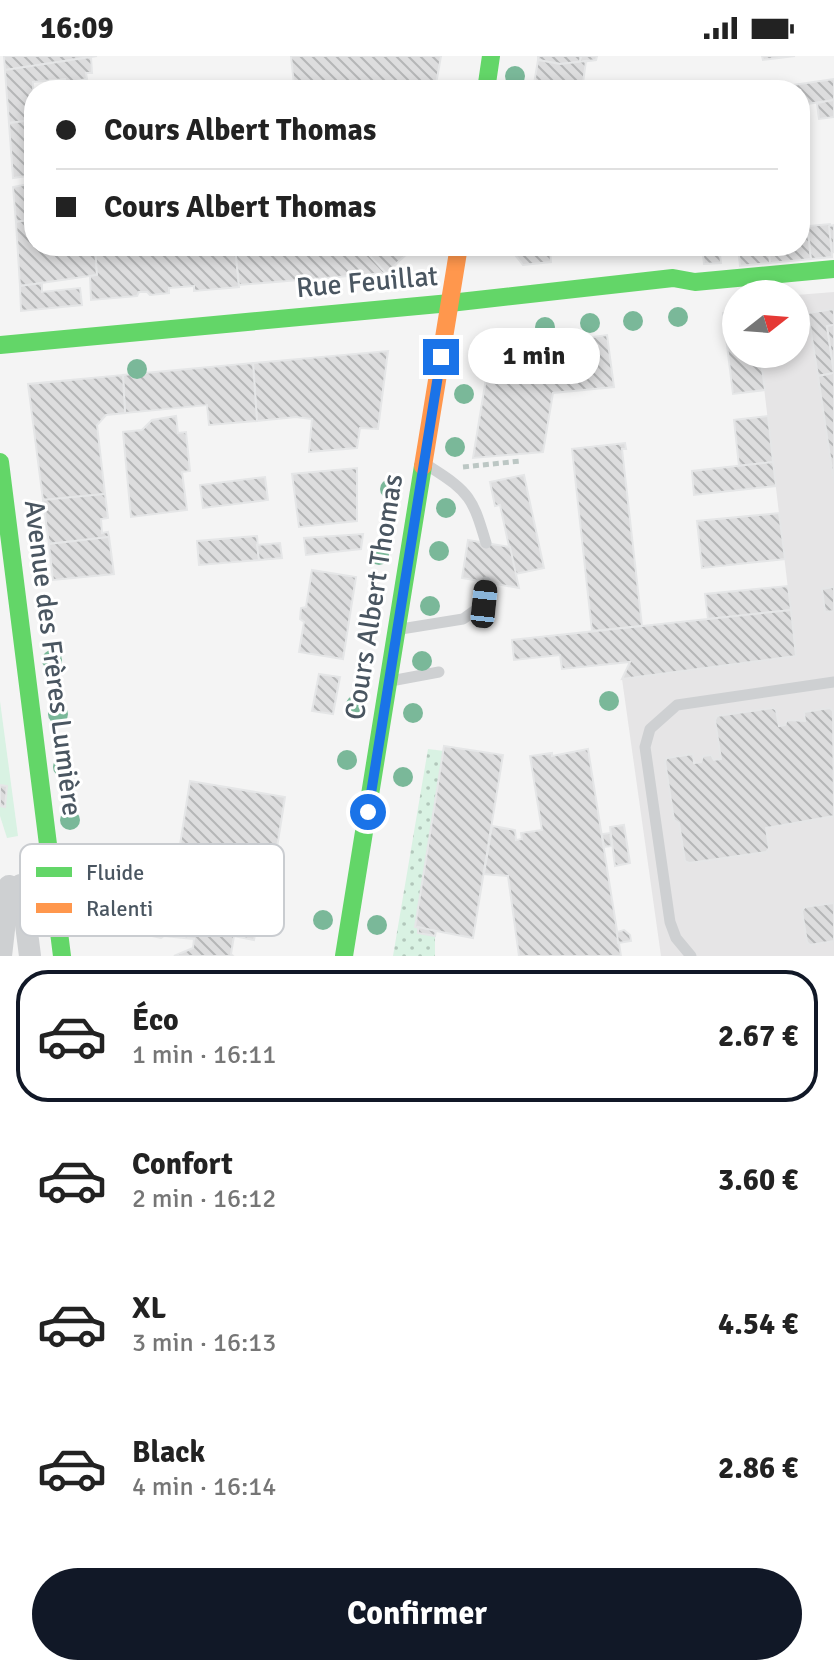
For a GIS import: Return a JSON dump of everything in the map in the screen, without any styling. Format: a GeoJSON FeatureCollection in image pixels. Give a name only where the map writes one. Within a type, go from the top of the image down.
{"type":"FeatureCollection","features":[{"type":"Feature","properties":{"kind":"main road"},"geometry":{"type":"LineString","coordinates":[[487,80],[491,56]]}},
{"type":"Feature","properties":{"kind":"main road","name":"Cours Albert Thomas"},"geometry":{"type":"LineString","coordinates":[[344,956],[457,256]]}},
{"type":"Feature","properties":{"kind":"main road","name":"Rue Feuillat"},"geometry":{"type":"LineString","coordinates":[[0,345],[450,303],[673,278],[695,282],[834,269]]}},
{"type":"Feature","properties":{"kind":"main road","name":"Avenue des Frères Lumière"},"geometry":{"type":"LineString","coordinates":[[0,462],[8,598],[45,844]]}},
{"type":"Feature","properties":{"kind":"main road","name":"Avenue des Frères Lumière"},"geometry":{"type":"LineString","coordinates":[[59,936],[62,956]]}},
{"type":"Feature","properties":{"kind":"street"},"geometry":{"type":"LineString","coordinates":[[1,956],[15,885],[20,909]]}},
{"type":"Feature","properties":{"kind":"street"},"geometry":{"type":"LineString","coordinates":[[26,936],[30,956]]}},
{"type":"Feature","properties":{"kind":"lane"},"geometry":{"type":"LineString","coordinates":[[424,463],[460,487],[474,502],[486,543]]}},
{"type":"Feature","properties":{"kind":"lane"},"geometry":{"type":"LineString","coordinates":[[397,629],[463,619],[484,604],[486,582]]}},
{"type":"Feature","properties":{"kind":"lane"},"geometry":{"type":"LineString","coordinates":[[389,681],[439,672]]}},
{"type":"Feature","properties":{"kind":"lane"},"geometry":{"type":"LineString","coordinates":[[691,956],[676,938],[670,922],[645,747],[650,729],[677,705],[834,682]]}},
{"type":"Feature","properties":{"kind":"path"},"geometry":{"type":"LineString","coordinates":[[463,467],[521,461]]}},
{"type":"Feature","properties":{"kind":"shaded area"},"geometry":{"type":"Polygon","coordinates":[[[834,292],[834,956],[661,956],[622,679],[796,656],[762,368],[810,368],[810,294],[834,292]]]}},
{"type":"Feature","properties":{"kind":"green space"},"geometry":{"type":"Polygon","coordinates":[[[0,701],[18,836],[7,838],[0,816],[0,701]]]}},
{"type":"Feature","properties":{"kind":"green space"},"geometry":{"type":"Polygon","coordinates":[[[428,749],[444,751],[415,927],[418,927],[418,933],[435,936],[435,956],[393,956],[428,749]]]}},
{"type":"Feature","properties":{"kind":"building"},"geometry":{"type":"Polygon","coordinates":[[[4,56],[97,56],[5,70],[4,56]]]}},
{"type":"Feature","properties":{"kind":"building"},"geometry":{"type":"Polygon","coordinates":[[[291,56],[441,56],[437,80],[293,80],[291,56]]]}},
{"type":"Feature","properties":{"kind":"building"},"geometry":{"type":"Polygon","coordinates":[[[538,56],[581,56],[580,62],[560,64],[538,60],[538,56]]]}},
{"type":"Feature","properties":{"kind":"building"},"geometry":{"type":"Polygon","coordinates":[[[581,56],[597,56],[596,60],[580,62],[581,56]]]}},
{"type":"Feature","properties":{"kind":"building"},"geometry":{"type":"Polygon","coordinates":[[[762,56],[795,56],[763,60],[762,56]]]}},
{"type":"Feature","properties":{"kind":"building"},"geometry":{"type":"Polygon","coordinates":[[[91,57],[92,73],[86,73],[87,79],[82,80],[24,80],[24,121],[9,123],[5,70],[91,57]]]}},
{"type":"Feature","properties":{"kind":"building"},"geometry":{"type":"Polygon","coordinates":[[[538,60],[560,64],[586,61],[583,80],[535,80],[538,60]]]}},
{"type":"Feature","properties":{"kind":"building"},"geometry":{"type":"Polygon","coordinates":[[[834,79],[834,100],[810,104],[810,82],[834,79]]]}},
{"type":"Feature","properties":{"kind":"building"},"geometry":{"type":"Polygon","coordinates":[[[834,100],[834,117],[819,119],[817,103],[834,100]]]}},
{"type":"Feature","properties":{"kind":"building"},"geometry":{"type":"Polygon","coordinates":[[[24,121],[24,176],[13,178],[9,123],[24,121]]]}},
{"type":"Feature","properties":{"kind":"building"},"geometry":{"type":"Polygon","coordinates":[[[24,185],[24,221],[16,222],[13,187],[24,185]]]}},
{"type":"Feature","properties":{"kind":"building"},"geometry":{"type":"Polygon","coordinates":[[[24,221],[24,256],[96,256],[97,275],[20,286],[16,222],[24,221]]]}},
{"type":"Feature","properties":{"kind":"building"},"geometry":{"type":"Polygon","coordinates":[[[830,224],[832,257],[811,259],[810,226],[830,224]]]}},
{"type":"Feature","properties":{"kind":"building"},"geometry":{"type":"Polygon","coordinates":[[[834,225],[834,252],[832,253],[829,226],[834,225]]]}},
{"type":"Feature","properties":{"kind":"building"},"geometry":{"type":"Polygon","coordinates":[[[810,250],[811,259],[770,263],[769,256],[810,256],[810,250]]]}},
{"type":"Feature","properties":{"kind":"building"},"geometry":{"type":"Polygon","coordinates":[[[96,256],[236,256],[239,287],[194,291],[194,286],[169,288],[169,293],[150,295],[139,292],[137,296],[91,300],[90,276],[97,275],[96,256]]]}},
{"type":"Feature","properties":{"kind":"building"},"geometry":{"type":"Polygon","coordinates":[[[236,256],[370,256],[386,273],[239,285],[236,256]]]}},
{"type":"Feature","properties":{"kind":"building"},"geometry":{"type":"Polygon","coordinates":[[[370,256],[405,256],[386,273],[370,256]]]}},
{"type":"Feature","properties":{"kind":"building"},"geometry":{"type":"Polygon","coordinates":[[[516,256],[551,256],[551,262],[523,265],[516,256]]]}},
{"type":"Feature","properties":{"kind":"building"},"geometry":{"type":"Polygon","coordinates":[[[703,256],[720,256],[721,263],[704,264],[703,256]]]}},
{"type":"Feature","properties":{"kind":"building"},"geometry":{"type":"Polygon","coordinates":[[[739,256],[769,256],[770,263],[740,266],[739,256]]]}},
{"type":"Feature","properties":{"kind":"building"},"geometry":{"type":"Polygon","coordinates":[[[42,283],[42,292],[80,288],[82,305],[21,311],[20,286],[42,283]]]}},
{"type":"Feature","properties":{"kind":"building"},"geometry":{"type":"Polygon","coordinates":[[[834,309],[834,325],[827,326],[834,373],[818,376],[810,313],[834,309]]]}},
{"type":"Feature","properties":{"kind":"building"},"geometry":{"type":"Polygon","coordinates":[[[834,325],[834,373],[827,326],[834,325]]]}},
{"type":"Feature","properties":{"kind":"building"},"geometry":{"type":"Polygon","coordinates":[[[607,335],[614,387],[553,393],[543,452],[473,458],[489,360],[506,345],[577,338],[577,345],[593,343],[592,337],[607,335]]]}},
{"type":"Feature","properties":{"kind":"building"},"geometry":{"type":"Polygon","coordinates":[[[388,351],[378,429],[360,428],[357,448],[309,452],[312,419],[296,417],[257,421],[253,363],[388,351]]]}},
{"type":"Feature","properties":{"kind":"building"},"geometry":{"type":"Polygon","coordinates":[[[253,363],[257,421],[209,425],[207,405],[125,413],[123,375],[253,363]]]}},
{"type":"Feature","properties":{"kind":"building"},"geometry":{"type":"Polygon","coordinates":[[[730,368],[762,368],[765,390],[733,394],[730,368]]]}},
{"type":"Feature","properties":{"kind":"building"},"geometry":{"type":"Polygon","coordinates":[[[834,373],[834,483],[818,376],[834,373]]]}},
{"type":"Feature","properties":{"kind":"building"},"geometry":{"type":"Polygon","coordinates":[[[123,375],[125,413],[106,415],[97,425],[105,494],[43,500],[28,384],[123,375]]]}},
{"type":"Feature","properties":{"kind":"building"},"geometry":{"type":"Polygon","coordinates":[[[176,416],[178,433],[186,432],[190,471],[182,472],[187,510],[131,517],[123,432],[142,430],[152,420],[176,416]]]}},
{"type":"Feature","properties":{"kind":"building"},"geometry":{"type":"Polygon","coordinates":[[[768,416],[773,462],[739,466],[734,420],[768,416]]]}},
{"type":"Feature","properties":{"kind":"building"},"geometry":{"type":"Polygon","coordinates":[[[625,443],[626,449],[622,449],[642,626],[592,631],[572,449],[625,443]]]}},
{"type":"Feature","properties":{"kind":"building"},"geometry":{"type":"Polygon","coordinates":[[[773,462],[776,486],[694,495],[692,471],[773,462]]]}},
{"type":"Feature","properties":{"kind":"building"},"geometry":{"type":"Polygon","coordinates":[[[357,468],[357,521],[299,527],[292,474],[357,468]]]}},
{"type":"Feature","properties":{"kind":"building"},"geometry":{"type":"Polygon","coordinates":[[[524,475],[544,568],[515,574],[500,505],[495,506],[490,482],[524,475]]]}},
{"type":"Feature","properties":{"kind":"building"},"geometry":{"type":"Polygon","coordinates":[[[265,477],[268,500],[203,508],[200,485],[265,477]]]}},
{"type":"Feature","properties":{"kind":"building"},"geometry":{"type":"Polygon","coordinates":[[[105,494],[108,518],[101,519],[102,533],[108,532],[109,537],[49,544],[43,500],[105,494]]]}},
{"type":"Feature","properties":{"kind":"building"},"geometry":{"type":"Polygon","coordinates":[[[779,513],[785,559],[702,568],[697,521],[779,513]]]}},
{"type":"Feature","properties":{"kind":"building"},"geometry":{"type":"Polygon","coordinates":[[[363,534],[361,549],[306,555],[304,538],[363,534]]]}},
{"type":"Feature","properties":{"kind":"building"},"geometry":{"type":"Polygon","coordinates":[[[257,536],[259,560],[199,565],[197,541],[257,536]]]}},
{"type":"Feature","properties":{"kind":"building"},"geometry":{"type":"Polygon","coordinates":[[[109,537],[114,574],[53,580],[49,544],[109,537]]]}},
{"type":"Feature","properties":{"kind":"building"},"geometry":{"type":"Polygon","coordinates":[[[468,540],[510,547],[519,588],[462,578],[468,540]]]}},
{"type":"Feature","properties":{"kind":"building"},"geometry":{"type":"Polygon","coordinates":[[[280,543],[282,558],[259,560],[257,545],[280,543]]]}},
{"type":"Feature","properties":{"kind":"building"},"geometry":{"type":"Polygon","coordinates":[[[312,570],[356,577],[343,659],[299,652],[304,622],[300,619],[301,608],[306,607],[312,570]]]}},
{"type":"Feature","properties":{"kind":"building"},"geometry":{"type":"Polygon","coordinates":[[[788,586],[791,610],[708,619],[705,594],[788,586]]]}},
{"type":"Feature","properties":{"kind":"building"},"geometry":{"type":"Polygon","coordinates":[[[834,587],[834,611],[825,612],[822,589],[834,587]]]}},
{"type":"Feature","properties":{"kind":"building"},"geometry":{"type":"Polygon","coordinates":[[[791,610],[796,656],[622,679],[630,662],[562,669],[560,655],[514,660],[512,640],[791,610]]]}},
{"type":"Feature","properties":{"kind":"building"},"geometry":{"type":"Polygon","coordinates":[[[319,674],[340,677],[333,714],[312,711],[319,674]]]}},
{"type":"Feature","properties":{"kind":"building"},"geometry":{"type":"Polygon","coordinates":[[[773,708],[779,726],[785,725],[787,720],[805,721],[804,712],[830,708],[833,711],[834,816],[766,828],[769,848],[766,852],[689,863],[685,861],[679,823],[674,820],[665,761],[667,758],[693,754],[694,763],[701,762],[703,756],[721,759],[717,716],[773,708]]]}},
{"type":"Feature","properties":{"kind":"building"},"geometry":{"type":"Polygon","coordinates":[[[444,746],[503,755],[473,938],[415,927],[444,746]]]}},
{"type":"Feature","properties":{"kind":"building"},"geometry":{"type":"Polygon","coordinates":[[[588,749],[621,956],[519,956],[508,876],[484,874],[492,826],[515,830],[516,840],[522,839],[521,833],[542,830],[530,756],[552,753],[552,756],[588,749]]]}},
{"type":"Feature","properties":{"kind":"building"},"geometry":{"type":"Polygon","coordinates":[[[190,781],[285,797],[278,844],[180,844],[190,781]]]}},
{"type":"Feature","properties":{"kind":"building"},"geometry":{"type":"Polygon","coordinates":[[[0,785],[7,786],[5,807],[0,806],[0,785]]]}},
{"type":"Feature","properties":{"kind":"building"},"geometry":{"type":"Polygon","coordinates":[[[624,825],[630,863],[615,866],[610,827],[624,825]]]}},
{"type":"Feature","properties":{"kind":"building"},"geometry":{"type":"Polygon","coordinates":[[[610,833],[612,846],[604,847],[602,834],[610,833]]]}},
{"type":"Feature","properties":{"kind":"building"},"geometry":{"type":"Polygon","coordinates":[[[834,903],[834,941],[810,945],[802,911],[805,907],[834,903]]]}},
{"type":"Feature","properties":{"kind":"building"},"geometry":{"type":"Polygon","coordinates":[[[418,927],[436,931],[435,936],[418,933],[418,927]]]}},
{"type":"Feature","properties":{"kind":"building"},"geometry":{"type":"Polygon","coordinates":[[[624,930],[631,941],[618,943],[617,932],[624,930]]]}},
{"type":"Feature","properties":{"kind":"building"},"geometry":{"type":"Polygon","coordinates":[[[164,936],[234,936],[233,956],[174,956],[193,948],[194,939],[164,936]]]}},
{"type":"Feature","properties":{"kind":"building"},"geometry":{"type":"Polygon","coordinates":[[[234,936],[255,936],[254,940],[234,936]]]}},
{"type":"Feature","properties":{"kind":"traffic: fast"},"geometry":{"type":"LineString","coordinates":[[487,80],[491,56]]}},
{"type":"Feature","properties":{"kind":"traffic: fast"},"geometry":{"type":"LineString","coordinates":[[0,345],[450,303],[673,278],[695,282],[834,269]]}},
{"type":"Feature","properties":{"kind":"traffic: fast"},"geometry":{"type":"LineString","coordinates":[[0,462],[48,844]]}},
{"type":"Feature","properties":{"kind":"traffic: fast"},"geometry":{"type":"LineString","coordinates":[[344,956],[423,466]]}},
{"type":"Feature","properties":{"kind":"traffic: fast"},"geometry":{"type":"LineString","coordinates":[[59,936],[62,956]]}},
{"type":"Feature","properties":{"kind":"traffic: slow"},"geometry":{"type":"LineString","coordinates":[[423,466],[457,256]]}},
{"type":"Feature","properties":{"kind":"route"},"geometry":{"type":"LineString","coordinates":[[368,812],[441,357]]}}]}
